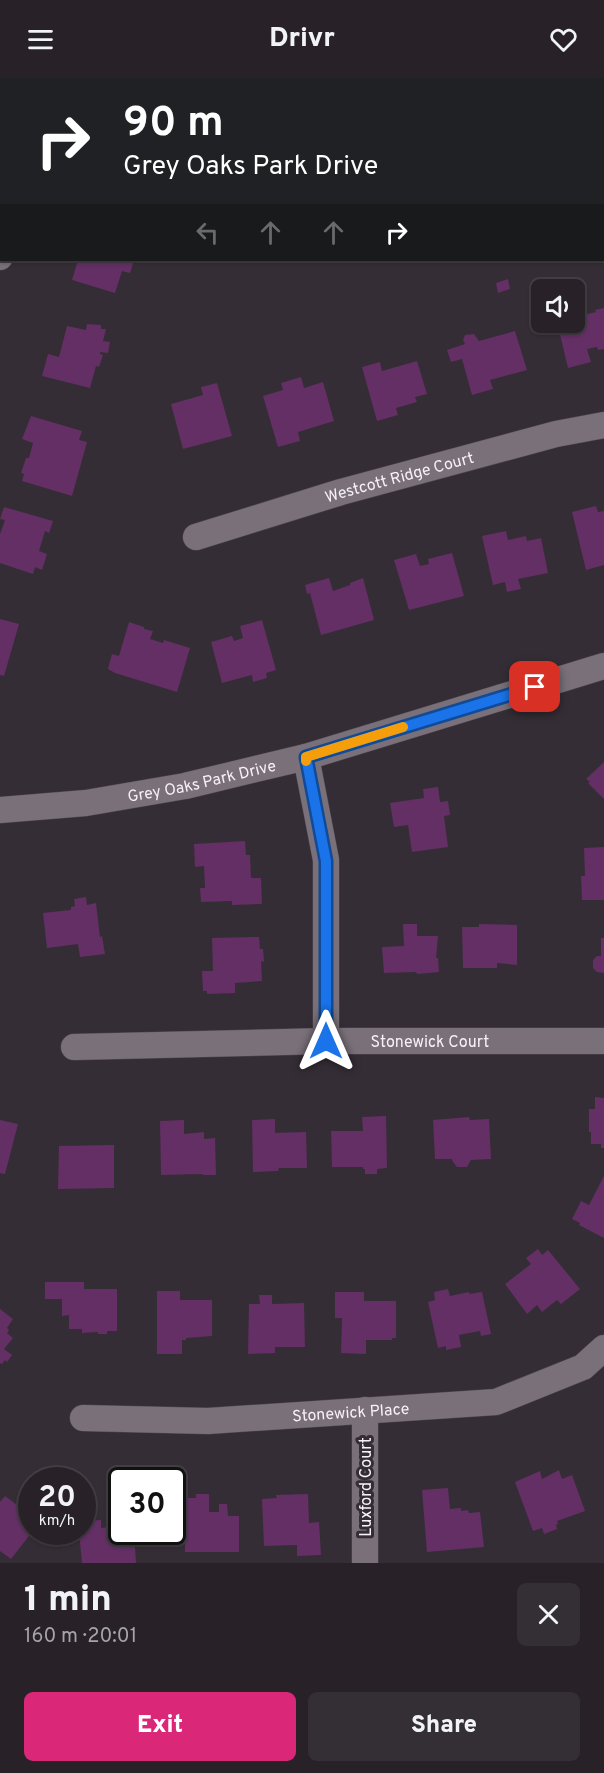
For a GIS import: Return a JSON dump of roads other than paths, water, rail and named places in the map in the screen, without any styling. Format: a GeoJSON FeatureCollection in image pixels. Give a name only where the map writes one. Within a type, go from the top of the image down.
{"type":"FeatureCollection","features":[{"type":"Feature","properties":{"kind":"street","name":"Westcott Ridge Court"},"geometry":{"type":"LineString","coordinates":[[196,537],[352,489],[556,434],[604,425]]}},
{"type":"Feature","properties":{"kind":"street","name":"Grey Oaks Park Drive"},"geometry":{"type":"LineString","coordinates":[[0,810],[86,803],[185,786],[306,757],[604,666]]}},
{"type":"Feature","properties":{"kind":"street"},"geometry":{"type":"LineString","coordinates":[[306,757],[326,861],[326,1041]]}},
{"type":"Feature","properties":{"kind":"street","name":"Stonewick Court"},"geometry":{"type":"LineString","coordinates":[[74,1047],[326,1041],[604,1041]]}},
{"type":"Feature","properties":{"kind":"street","name":"Stonewick Place"},"geometry":{"type":"LineString","coordinates":[[83,1419],[208,1421],[496,1402],[583,1367],[604,1348]]}},
{"type":"Feature","properties":{"kind":"street","name":"Luxford Court"},"geometry":{"type":"LineString","coordinates":[[365,1410],[365,1563]]}}]}
